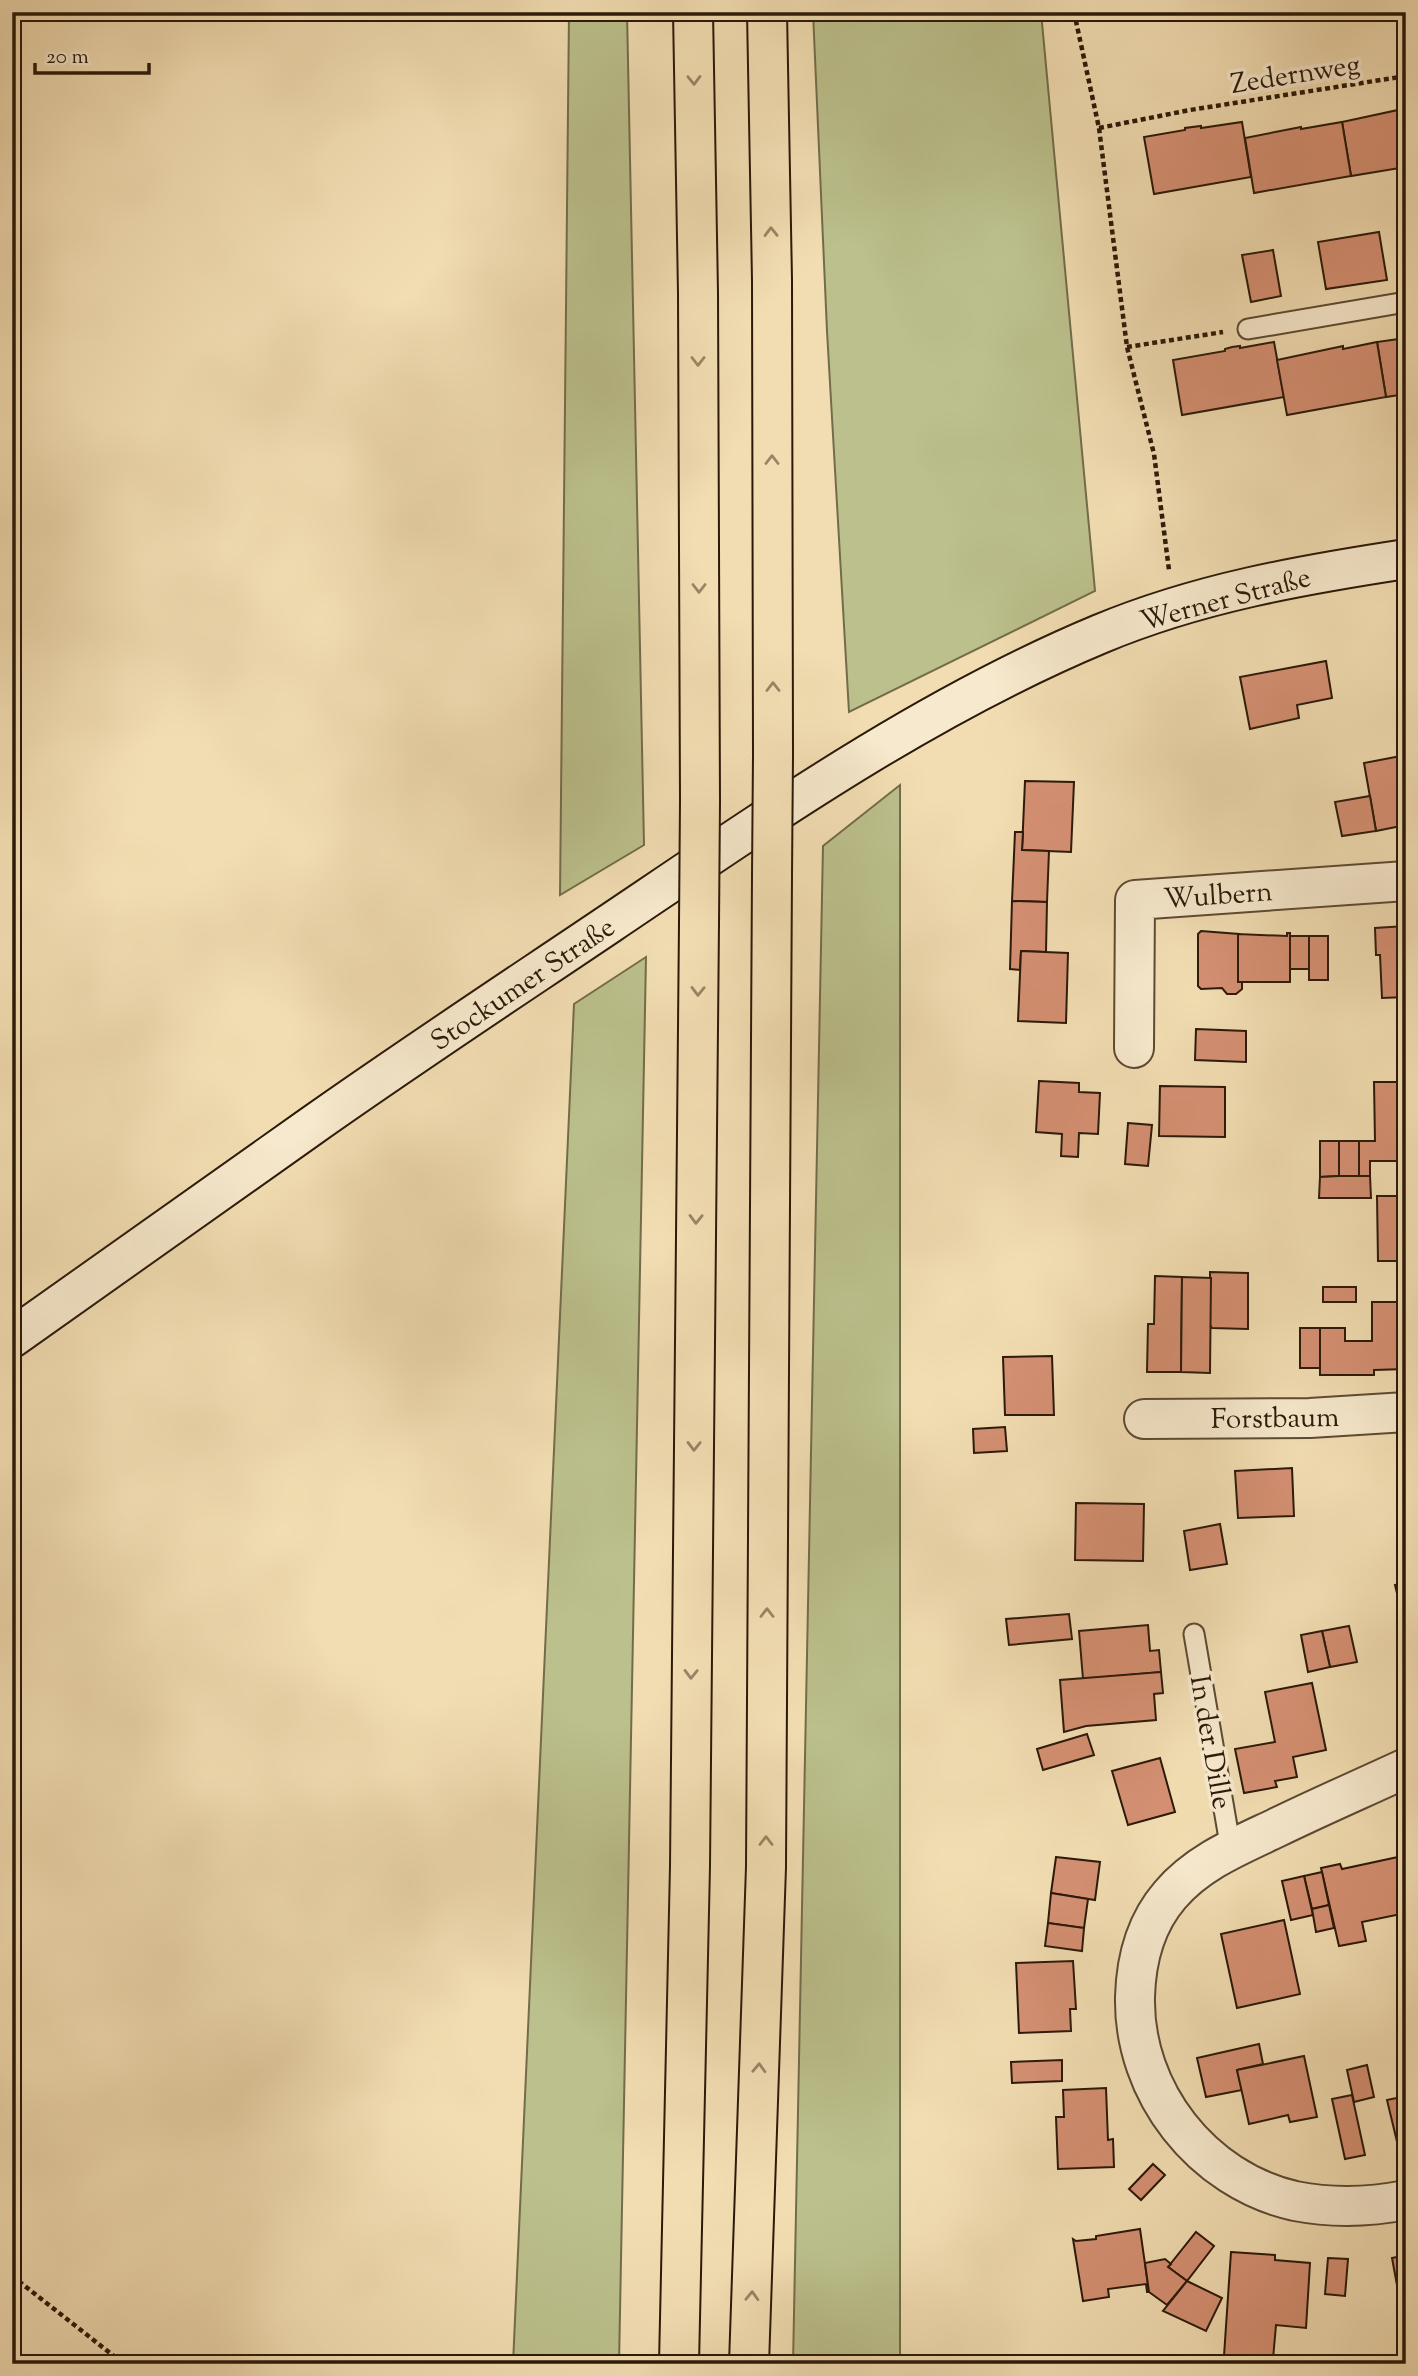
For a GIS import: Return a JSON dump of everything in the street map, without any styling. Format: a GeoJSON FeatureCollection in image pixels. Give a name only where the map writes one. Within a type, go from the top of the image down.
{"type":"FeatureCollection","features":[{"type":"Feature","properties":{"kind":"highway"},"geometry":{"type":"LineString","coordinates":[[679,2364],[690,1866],[700,801],[698,293],[693,12]]}},
{"type":"Feature","properties":{"kind":"highway"},"geometry":{"type":"LineString","coordinates":[[749,2364],[766,1867],[773,755],[772,280],[767,12]]}},
{"type":"Feature","properties":{"kind":"main road","name":"Werner Straße"},"geometry":{"type":"LineString","coordinates":[[1049,657],[1126,624],[1175,607],[1300,576],[1406,559]]}},
{"type":"Feature","properties":{"kind":"main road","name":"Stockumer Straße"},"geometry":{"type":"LineString","coordinates":[[12,1338],[313,1125],[665,887],[908,730],[980,689],[1049,657]]}},
{"type":"Feature","properties":{"kind":"main road","name":"Wulbern"},"geometry":{"type":"LineString","coordinates":[[1134,1048],[1135,900],[1406,881]]}},
{"type":"Feature","properties":{"kind":"main road","name":"Forstbaum"},"geometry":{"type":"LineString","coordinates":[[1144,1419],[1310,1418],[1406,1412]]}},
{"type":"Feature","properties":{"kind":"main road","name":"In der Dille"},"geometry":{"type":"LineString","coordinates":[[1406,1768],[1194,1870],[1169,1895],[1151,1921],[1140,1948],[1135,2015],[1141,2053],[1157,2094],[1181,2130],[1214,2161],[1251,2185],[1294,2200],[1343,2207],[1406,2200]]}},
{"type":"Feature","properties":{"kind":"lane"},"geometry":{"type":"LineString","coordinates":[[1248,328],[1406,302]]}},
{"type":"Feature","properties":{"kind":"lane","name":"In der Dille"},"geometry":{"type":"LineString","coordinates":[[1194,1634],[1231,1850]]}},
{"type":"Feature","properties":{"kind":"path"},"geometry":{"type":"LineString","coordinates":[[1074,12],[1100,128],[1127,347],[1154,454],[1170,574]]}},
{"type":"Feature","properties":{"kind":"path","name":"Zedernweg"},"geometry":{"type":"LineString","coordinates":[[1100,128],[1190,110],[1406,76]]}},
{"type":"Feature","properties":{"kind":"path"},"geometry":{"type":"LineString","coordinates":[[1127,347],[1248,328]]}},
{"type":"Feature","properties":{"kind":"path"},"geometry":{"type":"LineString","coordinates":[[12,2276],[124,2364]]}},
{"type":"Feature","properties":{"kind":"green space"},"geometry":{"type":"Polygon","coordinates":[[[569,12],[627,12],[644,845],[560,895],[569,12]]]}},
{"type":"Feature","properties":{"kind":"green space"},"geometry":{"type":"Polygon","coordinates":[[[813,12],[1041,12],[1095,591],[849,712],[827,331],[813,12]]]}},
{"type":"Feature","properties":{"kind":"green space"},"geometry":{"type":"Polygon","coordinates":[[[900,785],[900,2364],[793,2364],[823,846],[900,785]]]}},
{"type":"Feature","properties":{"kind":"green space"},"geometry":{"type":"Polygon","coordinates":[[[646,957],[619,2364],[513,2364],[574,1004],[646,957]]]}},
{"type":"Feature","properties":{"kind":"building"},"geometry":{"type":"Polygon","coordinates":[[[1398,110],[1406,111],[1406,167],[1351,176],[1342,122],[1398,110]]]}},
{"type":"Feature","properties":{"kind":"building"},"geometry":{"type":"Polygon","coordinates":[[[1242,122],[1251,177],[1154,194],[1144,137],[1185,128],[1242,122]]]}},
{"type":"Feature","properties":{"kind":"building"},"geometry":{"type":"Polygon","coordinates":[[[1342,122],[1351,176],[1254,193],[1245,138],[1342,122]]]}},
{"type":"Feature","properties":{"kind":"building"},"geometry":{"type":"Polygon","coordinates":[[[1379,232],[1387,280],[1326,289],[1318,242],[1379,232]]]}},
{"type":"Feature","properties":{"kind":"building"},"geometry":{"type":"Polygon","coordinates":[[[1273,250],[1281,296],[1251,302],[1242,255],[1273,250]]]}},
{"type":"Feature","properties":{"kind":"building"},"geometry":{"type":"Polygon","coordinates":[[[1406,338],[1406,394],[1386,397],[1377,342],[1406,338]]]}},
{"type":"Feature","properties":{"kind":"building"},"geometry":{"type":"Polygon","coordinates":[[[1274,342],[1284,397],[1182,415],[1173,360],[1225,351],[1232,347],[1274,342]]]}},
{"type":"Feature","properties":{"kind":"building"},"geometry":{"type":"Polygon","coordinates":[[[1377,342],[1386,397],[1287,415],[1277,360],[1377,342]]]}},
{"type":"Feature","properties":{"kind":"building"},"geometry":{"type":"Polygon","coordinates":[[[1326,661],[1332,698],[1297,705],[1299,718],[1250,729],[1240,677],[1326,661]]]}},
{"type":"Feature","properties":{"kind":"building"},"geometry":{"type":"Polygon","coordinates":[[[1406,755],[1406,825],[1376,831],[1364,763],[1406,755]]]}},
{"type":"Feature","properties":{"kind":"building"},"geometry":{"type":"Polygon","coordinates":[[[1025,781],[1074,782],[1071,852],[1022,850],[1025,781]]]}},
{"type":"Feature","properties":{"kind":"building"},"geometry":{"type":"Polygon","coordinates":[[[1370,796],[1376,831],[1342,836],[1335,802],[1370,796]]]}},
{"type":"Feature","properties":{"kind":"building"},"geometry":{"type":"Polygon","coordinates":[[[1015,832],[1023,832],[1022,850],[1049,851],[1047,902],[1012,901],[1015,832]]]}},
{"type":"Feature","properties":{"kind":"building"},"geometry":{"type":"Polygon","coordinates":[[[1012,901],[1047,902],[1046,952],[1021,951],[1020,970],[1010,969],[1012,901]]]}},
{"type":"Feature","properties":{"kind":"building"},"geometry":{"type":"Polygon","coordinates":[[[1406,926],[1406,997],[1382,998],[1380,955],[1376,955],[1375,928],[1406,926]]]}},
{"type":"Feature","properties":{"kind":"building"},"geometry":{"type":"Polygon","coordinates":[[[1201,931],[1239,934],[1238,982],[1242,982],[1242,989],[1236,994],[1227,994],[1222,988],[1201,989],[1198,986],[1198,934],[1201,931]]]}},
{"type":"Feature","properties":{"kind":"building"},"geometry":{"type":"Polygon","coordinates":[[[1287,933],[1290,933],[1290,982],[1238,982],[1238,934],[1287,936],[1287,933]]]}},
{"type":"Feature","properties":{"kind":"building"},"geometry":{"type":"Polygon","coordinates":[[[1290,936],[1309,936],[1309,969],[1290,969],[1290,936]]]}},
{"type":"Feature","properties":{"kind":"building"},"geometry":{"type":"Polygon","coordinates":[[[1309,936],[1328,936],[1328,980],[1309,980],[1309,936]]]}},
{"type":"Feature","properties":{"kind":"building"},"geometry":{"type":"Polygon","coordinates":[[[1021,951],[1068,953],[1066,1023],[1018,1021],[1021,951]]]}},
{"type":"Feature","properties":{"kind":"building"},"geometry":{"type":"Polygon","coordinates":[[[1398,1022],[1406,1022],[1406,1062],[1397,1062],[1398,1022]]]}},
{"type":"Feature","properties":{"kind":"building"},"geometry":{"type":"Polygon","coordinates":[[[1196,1029],[1246,1031],[1246,1062],[1195,1060],[1196,1029]]]}},
{"type":"Feature","properties":{"kind":"building"},"geometry":{"type":"Polygon","coordinates":[[[1039,1081],[1079,1083],[1079,1092],[1100,1093],[1098,1134],[1079,1133],[1078,1157],[1061,1156],[1062,1134],[1036,1132],[1039,1081]]]}},
{"type":"Feature","properties":{"kind":"building"},"geometry":{"type":"Polygon","coordinates":[[[1374,1082],[1406,1082],[1406,1161],[1370,1161],[1370,1176],[1359,1176],[1359,1141],[1375,1141],[1374,1082]]]}},
{"type":"Feature","properties":{"kind":"building"},"geometry":{"type":"Polygon","coordinates":[[[1160,1086],[1225,1087],[1225,1137],[1159,1136],[1160,1086]]]}},
{"type":"Feature","properties":{"kind":"building"},"geometry":{"type":"Polygon","coordinates":[[[1128,1123],[1152,1125],[1148,1166],[1125,1164],[1128,1123]]]}},
{"type":"Feature","properties":{"kind":"building"},"geometry":{"type":"Polygon","coordinates":[[[1320,1141],[1339,1141],[1339,1176],[1320,1177],[1320,1141]]]}},
{"type":"Feature","properties":{"kind":"building"},"geometry":{"type":"Polygon","coordinates":[[[1339,1141],[1359,1141],[1359,1176],[1339,1176],[1339,1141]]]}},
{"type":"Feature","properties":{"kind":"building"},"geometry":{"type":"Polygon","coordinates":[[[1370,1176],[1371,1198],[1319,1198],[1320,1177],[1370,1176]]]}},
{"type":"Feature","properties":{"kind":"building"},"geometry":{"type":"Polygon","coordinates":[[[1377,1196],[1406,1196],[1406,1261],[1378,1261],[1377,1196]]]}},
{"type":"Feature","properties":{"kind":"building"},"geometry":{"type":"Polygon","coordinates":[[[1210,1272],[1248,1273],[1248,1329],[1212,1328],[1210,1325],[1210,1272]]]}},
{"type":"Feature","properties":{"kind":"building"},"geometry":{"type":"Polygon","coordinates":[[[1155,1276],[1182,1277],[1181,1372],[1147,1372],[1148,1324],[1154,1324],[1155,1276]]]}},
{"type":"Feature","properties":{"kind":"building"},"geometry":{"type":"Polygon","coordinates":[[[1182,1277],[1211,1278],[1210,1373],[1181,1372],[1182,1277]]]}},
{"type":"Feature","properties":{"kind":"building"},"geometry":{"type":"Polygon","coordinates":[[[1323,1287],[1356,1287],[1356,1302],[1323,1302],[1323,1287]]]}},
{"type":"Feature","properties":{"kind":"building"},"geometry":{"type":"Polygon","coordinates":[[[1372,1302],[1406,1302],[1406,1369],[1374,1370],[1374,1375],[1320,1375],[1320,1328],[1345,1328],[1345,1341],[1372,1341],[1372,1302]]]}},
{"type":"Feature","properties":{"kind":"building"},"geometry":{"type":"Polygon","coordinates":[[[1300,1328],[1320,1328],[1320,1368],[1300,1368],[1300,1328]]]}},
{"type":"Feature","properties":{"kind":"building"},"geometry":{"type":"Polygon","coordinates":[[[1052,1356],[1054,1415],[1005,1415],[1003,1357],[1052,1356]]]}},
{"type":"Feature","properties":{"kind":"building"},"geometry":{"type":"Polygon","coordinates":[[[1005,1427],[1007,1451],[974,1453],[973,1429],[1005,1427]]]}},
{"type":"Feature","properties":{"kind":"building"},"geometry":{"type":"Polygon","coordinates":[[[1292,1468],[1294,1516],[1238,1518],[1235,1471],[1292,1468]]]}},
{"type":"Feature","properties":{"kind":"building"},"geometry":{"type":"Polygon","coordinates":[[[1076,1503],[1144,1504],[1143,1561],[1075,1560],[1076,1503]]]}},
{"type":"Feature","properties":{"kind":"building"},"geometry":{"type":"Polygon","coordinates":[[[1220,1524],[1227,1564],[1190,1570],[1184,1531],[1220,1524]]]}},
{"type":"Feature","properties":{"kind":"building"},"geometry":{"type":"Polygon","coordinates":[[[1406,1582],[1406,1604],[1400,1606],[1395,1585],[1406,1582]]]}},
{"type":"Feature","properties":{"kind":"building"},"geometry":{"type":"Polygon","coordinates":[[[1069,1614],[1072,1639],[1009,1645],[1006,1619],[1069,1614]]]}},
{"type":"Feature","properties":{"kind":"building"},"geometry":{"type":"Polygon","coordinates":[[[1148,1625],[1150,1651],[1159,1650],[1161,1672],[1083,1679],[1079,1631],[1148,1625]]]}},
{"type":"Feature","properties":{"kind":"building"},"geometry":{"type":"Polygon","coordinates":[[[1349,1626],[1357,1662],[1330,1667],[1322,1631],[1349,1626]]]}},
{"type":"Feature","properties":{"kind":"building"},"geometry":{"type":"Polygon","coordinates":[[[1322,1631],[1330,1667],[1308,1672],[1301,1635],[1322,1631]]]}},
{"type":"Feature","properties":{"kind":"building"},"geometry":{"type":"Polygon","coordinates":[[[1161,1672],[1163,1693],[1154,1694],[1156,1720],[1086,1726],[1064,1732],[1060,1680],[1161,1672]]]}},
{"type":"Feature","properties":{"kind":"building"},"geometry":{"type":"Polygon","coordinates":[[[1312,1683],[1326,1750],[1293,1757],[1297,1777],[1275,1781],[1277,1787],[1244,1793],[1235,1749],[1275,1742],[1265,1692],[1312,1683]]]}},
{"type":"Feature","properties":{"kind":"building"},"geometry":{"type":"Polygon","coordinates":[[[1087,1734],[1094,1755],[1043,1770],[1037,1749],[1087,1734]]]}},
{"type":"Feature","properties":{"kind":"building"},"geometry":{"type":"Polygon","coordinates":[[[1160,1758],[1175,1812],[1128,1825],[1112,1771],[1160,1758]]]}},
{"type":"Feature","properties":{"kind":"building"},"geometry":{"type":"Polygon","coordinates":[[[1406,1856],[1406,1895],[1399,1858],[1406,1856]]]}},
{"type":"Feature","properties":{"kind":"building"},"geometry":{"type":"Polygon","coordinates":[[[1056,1857],[1100,1862],[1095,1900],[1051,1893],[1056,1857]]]}},
{"type":"Feature","properties":{"kind":"building"},"geometry":{"type":"Polygon","coordinates":[[[1398,1857],[1405,1886],[1406,1913],[1362,1922],[1366,1941],[1339,1946],[1321,1868],[1340,1864],[1342,1869],[1398,1857]]]}},
{"type":"Feature","properties":{"kind":"building"},"geometry":{"type":"Polygon","coordinates":[[[1322,1872],[1329,1905],[1312,1909],[1304,1876],[1322,1872]]]}},
{"type":"Feature","properties":{"kind":"building"},"geometry":{"type":"Polygon","coordinates":[[[1304,1876],[1313,1915],[1291,1920],[1282,1881],[1304,1876]]]}},
{"type":"Feature","properties":{"kind":"building"},"geometry":{"type":"Polygon","coordinates":[[[1051,1893],[1088,1899],[1084,1928],[1048,1923],[1051,1893]]]}},
{"type":"Feature","properties":{"kind":"building"},"geometry":{"type":"Polygon","coordinates":[[[1329,1905],[1334,1928],[1316,1932],[1312,1909],[1329,1905]]]}},
{"type":"Feature","properties":{"kind":"building"},"geometry":{"type":"Polygon","coordinates":[[[1284,1920],[1300,1994],[1237,2008],[1221,1934],[1284,1920]]]}},
{"type":"Feature","properties":{"kind":"building"},"geometry":{"type":"Polygon","coordinates":[[[1048,1923],[1084,1928],[1082,1951],[1045,1946],[1048,1923]]]}},
{"type":"Feature","properties":{"kind":"building"},"geometry":{"type":"Polygon","coordinates":[[[1073,1961],[1076,2009],[1070,2009],[1071,2031],[1019,2033],[1016,1963],[1073,1961]]]}},
{"type":"Feature","properties":{"kind":"building"},"geometry":{"type":"Polygon","coordinates":[[[1259,2044],[1263,2064],[1237,2070],[1242,2090],[1206,2097],[1197,2058],[1259,2044]]]}},
{"type":"Feature","properties":{"kind":"building"},"geometry":{"type":"Polygon","coordinates":[[[1304,2056],[1317,2117],[1290,2122],[1288,2115],[1249,2124],[1237,2070],[1304,2056]]]}},
{"type":"Feature","properties":{"kind":"building"},"geometry":{"type":"Polygon","coordinates":[[[1062,2060],[1062,2081],[1012,2083],[1011,2062],[1062,2060]]]}},
{"type":"Feature","properties":{"kind":"building"},"geometry":{"type":"Polygon","coordinates":[[[1367,2065],[1374,2097],[1354,2102],[1347,2070],[1367,2065]]]}},
{"type":"Feature","properties":{"kind":"building"},"geometry":{"type":"Polygon","coordinates":[[[1106,2088],[1108,2140],[1113,2139],[1114,2167],[1058,2169],[1056,2117],[1064,2117],[1063,2090],[1106,2088]]]}},
{"type":"Feature","properties":{"kind":"building"},"geometry":{"type":"Polygon","coordinates":[[[1352,2095],[1365,2155],[1345,2159],[1332,2099],[1352,2095]]]}},
{"type":"Feature","properties":{"kind":"building"},"geometry":{"type":"Polygon","coordinates":[[[1406,2096],[1406,2145],[1399,2150],[1387,2100],[1406,2096]]]}},
{"type":"Feature","properties":{"kind":"building"},"geometry":{"type":"Polygon","coordinates":[[[1153,2164],[1165,2175],[1141,2200],[1129,2189],[1153,2164]]]}},
{"type":"Feature","properties":{"kind":"building"},"geometry":{"type":"Polygon","coordinates":[[[1140,2229],[1149,2292],[1146,2284],[1108,2289],[1109,2297],[1083,2301],[1073,2239],[1096,2239],[1096,2236],[1140,2229]]]}},
{"type":"Feature","properties":{"kind":"building"},"geometry":{"type":"Polygon","coordinates":[[[1196,2232],[1214,2246],[1187,2281],[1168,2267],[1196,2232]]]}},
{"type":"Feature","properties":{"kind":"building"},"geometry":{"type":"Polygon","coordinates":[[[1231,2252],[1275,2255],[1275,2260],[1310,2263],[1306,2328],[1276,2325],[1273,2359],[1224,2356],[1231,2252]]]}},
{"type":"Feature","properties":{"kind":"building"},"geometry":{"type":"Polygon","coordinates":[[[1406,2255],[1406,2306],[1401,2307],[1392,2258],[1406,2255]]]}},
{"type":"Feature","properties":{"kind":"building"},"geometry":{"type":"Polygon","coordinates":[[[1328,2258],[1348,2259],[1345,2296],[1325,2294],[1328,2258]]]}},
{"type":"Feature","properties":{"kind":"building"},"geometry":{"type":"Polygon","coordinates":[[[1165,2259],[1171,2264],[1168,2267],[1187,2281],[1167,2305],[1149,2292],[1145,2263],[1165,2259]]]}},
{"type":"Feature","properties":{"kind":"building"},"geometry":{"type":"Polygon","coordinates":[[[1187,2281],[1222,2298],[1206,2331],[1163,2311],[1187,2281]]]}}]}
